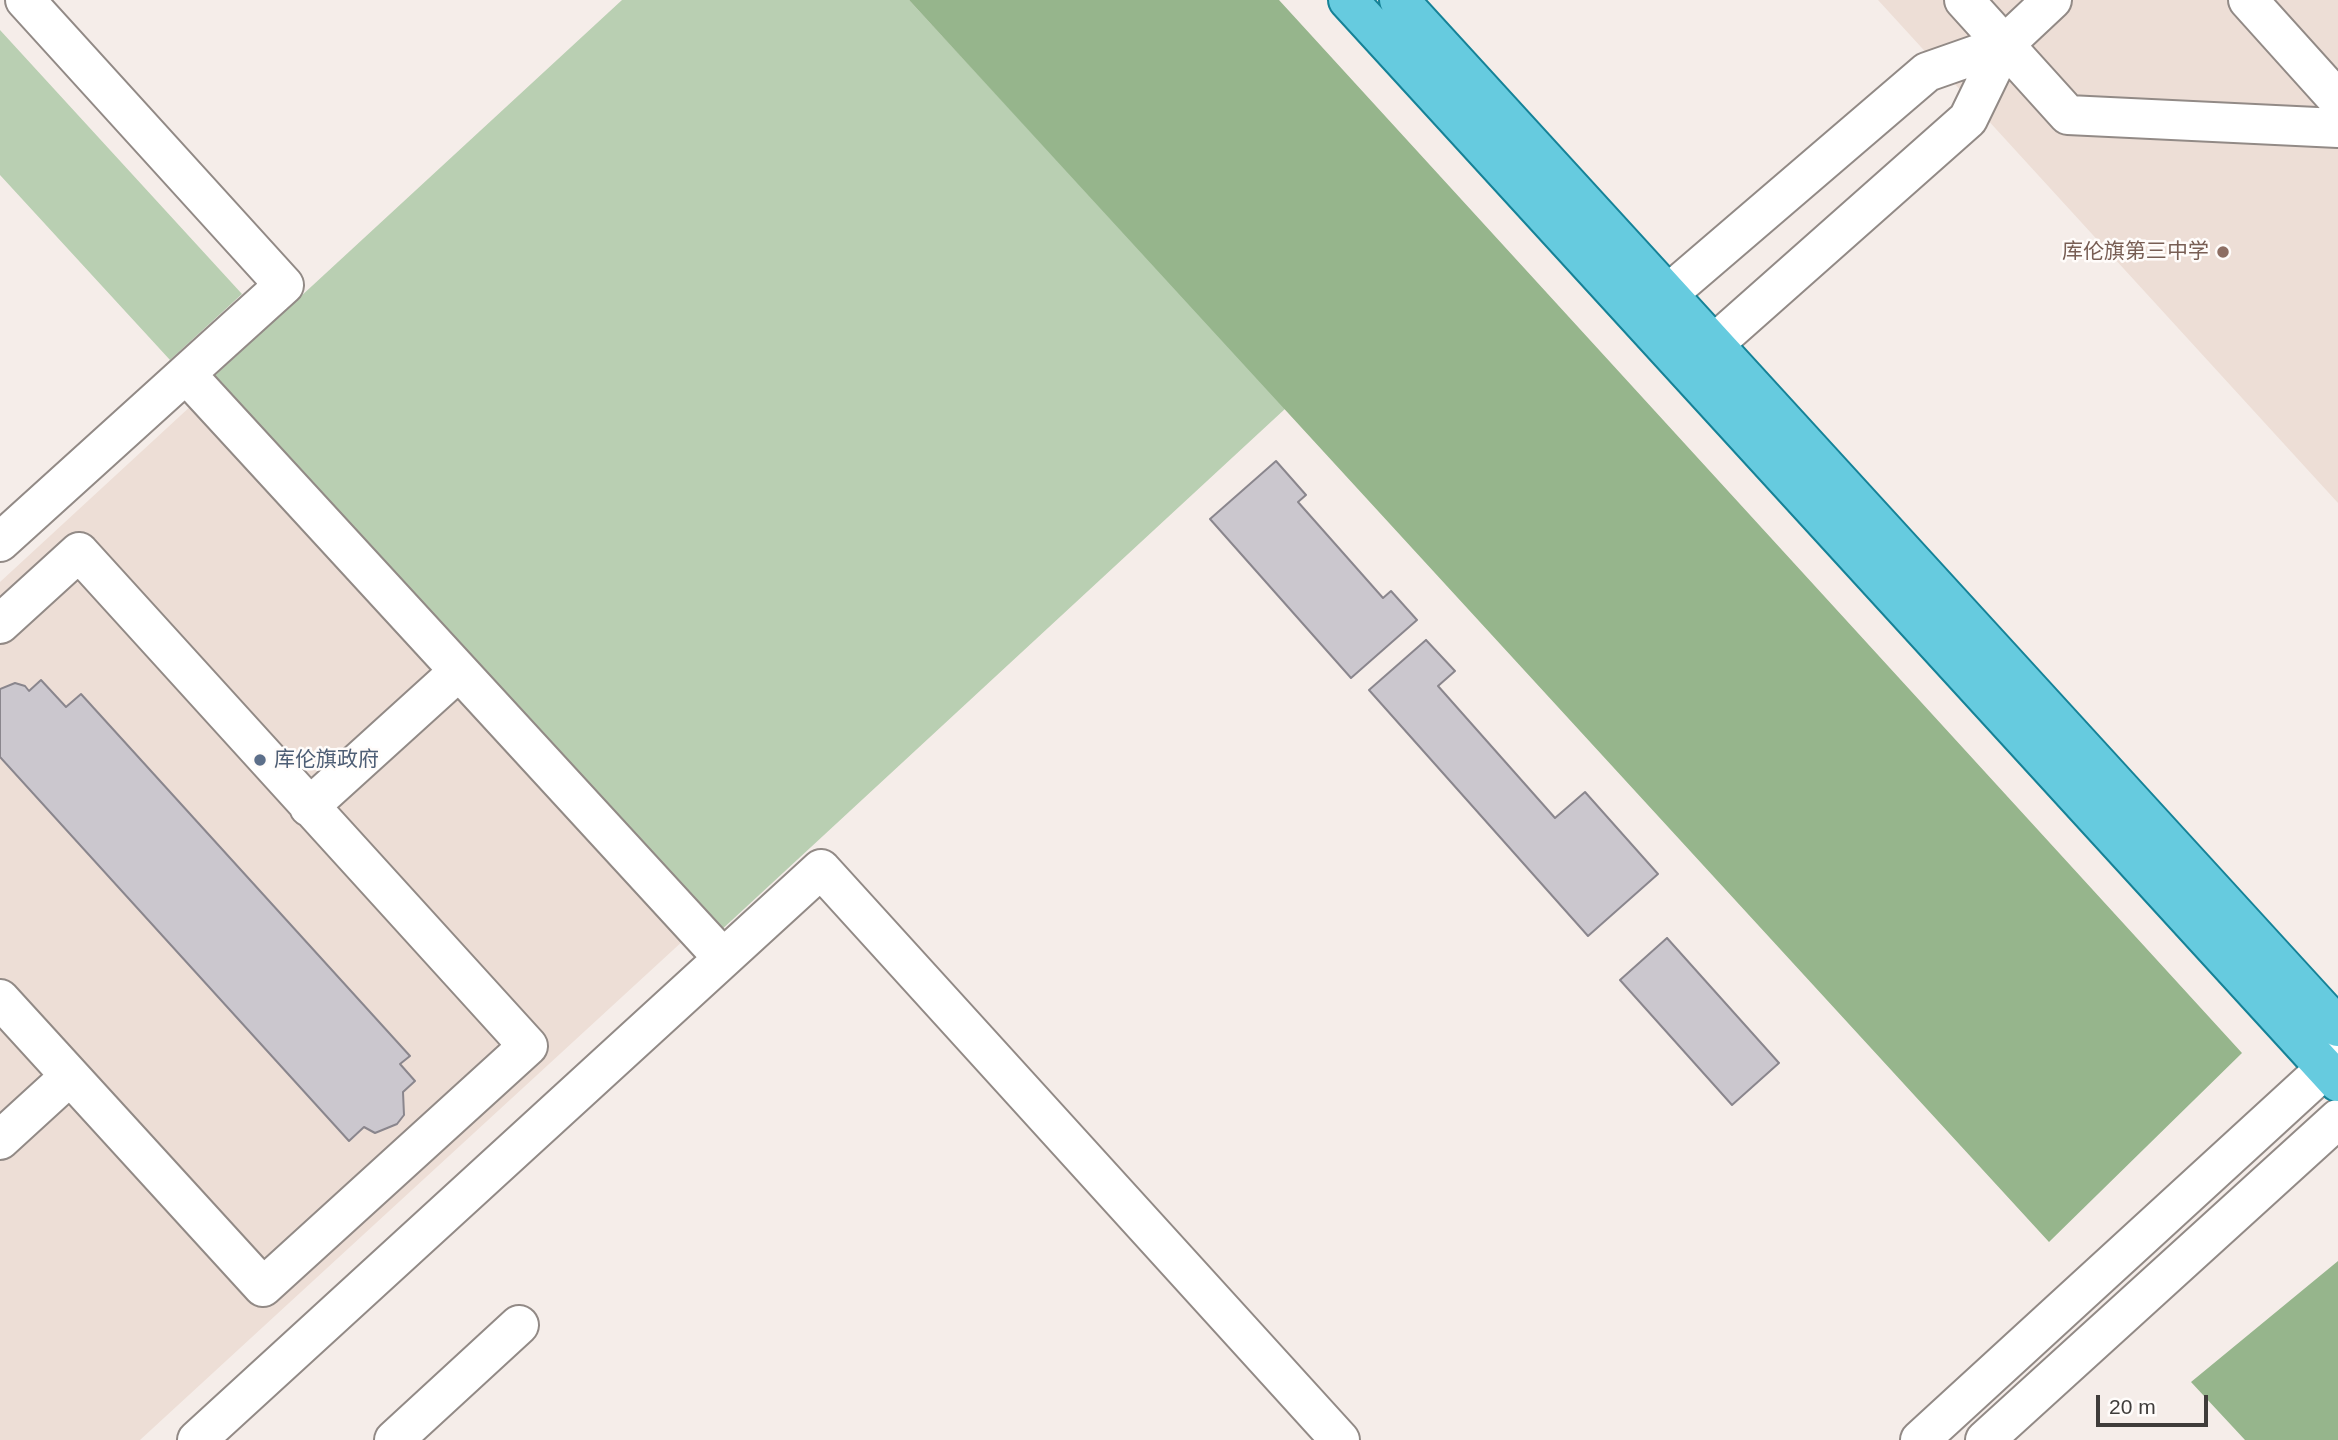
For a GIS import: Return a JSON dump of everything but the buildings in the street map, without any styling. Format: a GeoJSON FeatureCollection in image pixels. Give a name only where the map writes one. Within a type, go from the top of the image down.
{"type":"FeatureCollection","features":[{"type":"Feature","properties":{"kind":"main road"},"geometry":{"type":"LineString","coordinates":[[1348,0],[2334,1069]]}},
{"type":"Feature","properties":{"kind":"main road"},"geometry":{"type":"LineString","coordinates":[[1399,0],[2338,1027]]}},
{"type":"Feature","properties":{"kind":"street"},"geometry":{"type":"LineString","coordinates":[[0,542],[284,285],[25,0]]}},
{"type":"Feature","properties":{"kind":"street"},"geometry":{"type":"LineString","coordinates":[[1964,0],[2068,115],[2338,128]]}},
{"type":"Feature","properties":{"kind":"street"},"geometry":{"type":"LineString","coordinates":[[1714,344],[1968,119],[2004,45],[2052,0]]}},
{"type":"Feature","properties":{"kind":"street"},"geometry":{"type":"LineString","coordinates":[[2248,0],[2338,100]]}},
{"type":"Feature","properties":{"kind":"street"},"geometry":{"type":"LineString","coordinates":[[1668,294],[1927,72],[2004,45]]}},
{"type":"Feature","properties":{"kind":"street"},"geometry":{"type":"LineString","coordinates":[[186,374],[723,958]]}},
{"type":"Feature","properties":{"kind":"street"},"geometry":{"type":"LineString","coordinates":[[0,624],[79,552],[528,1046],[263,1287],[70,1076],[4,1012]]}},
{"type":"Feature","properties":{"kind":"street"},"geometry":{"type":"LineString","coordinates":[[309,807],[458,671]]}},
{"type":"Feature","properties":{"kind":"street"},"geometry":{"type":"LineString","coordinates":[[197,1440],[821,869],[1340,1440]]}},
{"type":"Feature","properties":{"kind":"street"},"geometry":{"type":"LineString","coordinates":[[1920,1440],[2334,1069]]}},
{"type":"Feature","properties":{"kind":"street"},"geometry":{"type":"LineString","coordinates":[[0,1140],[70,1076]]}},
{"type":"Feature","properties":{"kind":"street"},"geometry":{"type":"LineString","coordinates":[[1985,1440],[2338,1119]]}},
{"type":"Feature","properties":{"kind":"street"},"geometry":{"type":"LineString","coordinates":[[394,1440],[519,1325]]}},
{"type":"Feature","properties":{"kind":"shaded area","name":"库伦旗第三中学"},"geometry":{"type":"Polygon","coordinates":[[[1878,0],[2338,0],[2338,503],[1878,0]]]}},
{"type":"Feature","properties":{"kind":"shaded area","name":"库伦旗政府"},"geometry":{"type":"Polygon","coordinates":[[[193,404],[685,939],[140,1440],[0,1440],[0,582],[193,404]]]}},
{"type":"Feature","properties":{"kind":"green space"},"geometry":{"type":"Polygon","coordinates":[[[622,0],[909,0],[1286,408],[718,933],[209,381],[622,0]]]}},
{"type":"Feature","properties":{"kind":"green space"},"geometry":{"type":"Polygon","coordinates":[[[909,0],[1279,0],[2242,1053],[2049,1242],[909,0]]]}},
{"type":"Feature","properties":{"kind":"green space"},"geometry":{"type":"Polygon","coordinates":[[[0,30],[242,294],[170,360],[0,175],[0,30]]]}},
{"type":"Feature","properties":{"kind":"green space"},"geometry":{"type":"Polygon","coordinates":[[[2338,1261],[2338,1440],[2245,1440],[2191,1382],[2338,1261]]]}},
{"type":"Feature","properties":{"kind":"place","name":"库伦旗第三中学"},"geometry":{"type":"Point","coordinates":[2223,252]}},
{"type":"Feature","properties":{"kind":"place","name":"库伦旗政府"},"geometry":{"type":"Point","coordinates":[260,760]}}]}
